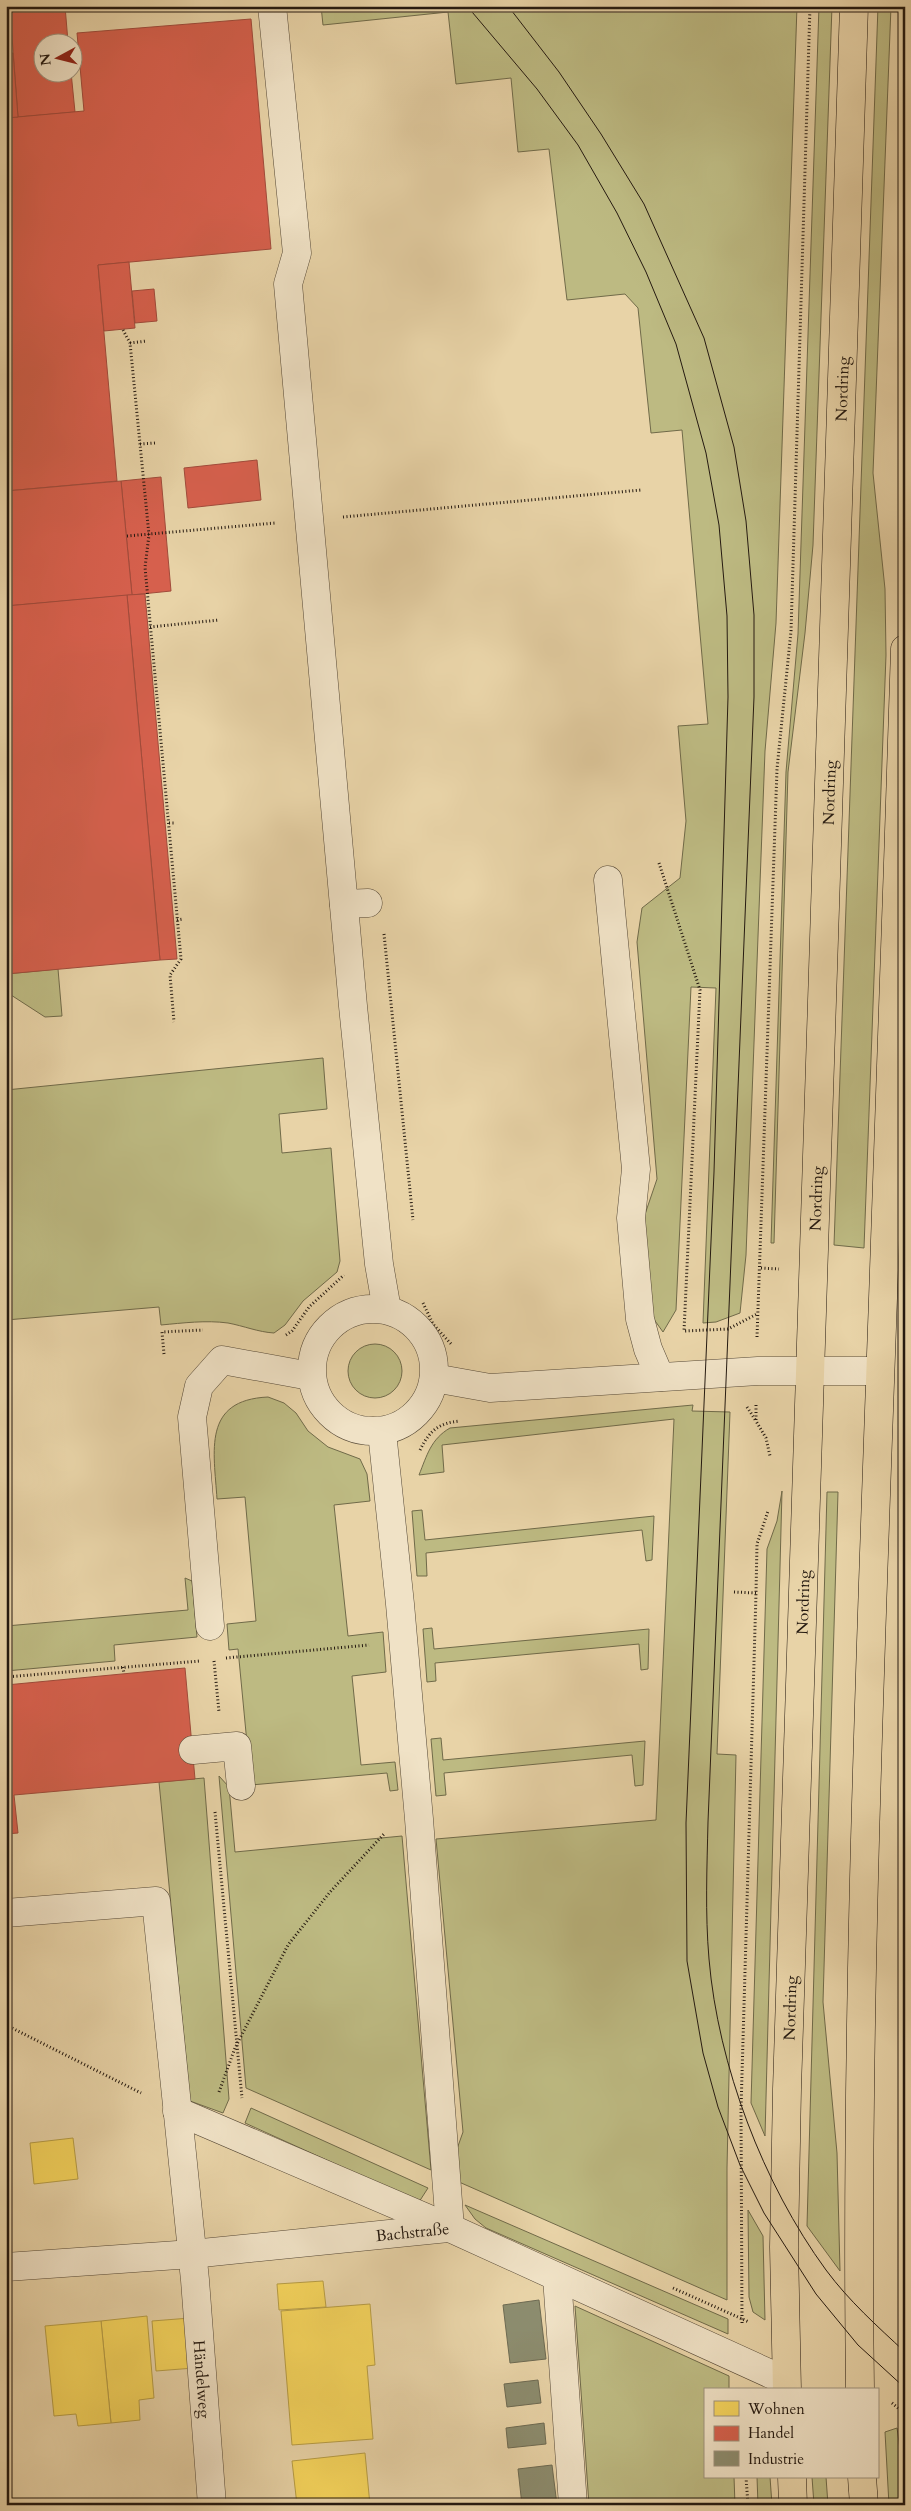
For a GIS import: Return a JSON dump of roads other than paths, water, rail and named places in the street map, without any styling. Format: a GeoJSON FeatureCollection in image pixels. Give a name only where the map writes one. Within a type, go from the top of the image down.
{"type":"FeatureCollection","features":[{"type":"Feature","properties":{"kind":"main road","name":"Nordring"},"geometry":{"type":"LineString","coordinates":[[792,2387],[784,2247],[787,2089],[854,6]]}},
{"type":"Feature","properties":{"kind":"main road"},"geometry":{"type":"LineString","coordinates":[[860,2388],[858,2345],[860,2310],[859,2126],[879,1370],[905,649]]}},
{"type":"Feature","properties":{"kind":"main road"},"geometry":{"type":"LineString","coordinates":[[792,2478],[793,2505]]}},
{"type":"Feature","properties":{"kind":"main road"},"geometry":{"type":"LineString","coordinates":[[862,2478],[864,2505]]}},
{"type":"Feature","properties":{"kind":"street"},"geometry":{"type":"LineString","coordinates":[[272,6],[287,59],[297,253],[288,284],[309,520],[356,904],[379,1264],[386,1310]]}},
{"type":"Feature","properties":{"kind":"street"},"geometry":{"type":"LineString","coordinates":[[608,880],[636,1169],[631,1218],[640,1319],[648,1349],[660,1376]]}},
{"type":"Feature","properties":{"kind":"street"},"geometry":{"type":"LineString","coordinates":[[368,1308],[386,1310],[403,1316],[418,1328],[428,1342],[434,1360],[434,1378],[428,1397],[417,1414],[401,1426],[382,1432],[361,1431],[341,1424],[326,1410],[315,1392],[310,1376],[314,1354],[321,1336],[333,1322],[350,1313],[368,1308]]}},
{"type":"Feature","properties":{"kind":"street"},"geometry":{"type":"LineString","coordinates":[[210,1626],[192,1417],[200,1386],[222,1360],[310,1376]]}},
{"type":"Feature","properties":{"kind":"street"},"geometry":{"type":"LineString","coordinates":[[434,1378],[490,1388],[758,1370],[879,1370]]}},
{"type":"Feature","properties":{"kind":"street"},"geometry":{"type":"LineString","coordinates":[[177,2111],[450,2228],[419,1819],[382,1432]]}},
{"type":"Feature","properties":{"kind":"street"},"geometry":{"type":"LineString","coordinates":[[193,1750],[237,1746],[241,1786]]}},
{"type":"Feature","properties":{"kind":"street","name":"Händelweg"},"geometry":{"type":"LineString","coordinates":[[6,1913],[156,1901],[192,2254],[212,2505]]}},
{"type":"Feature","properties":{"kind":"street","name":"Bachstraße"},"geometry":{"type":"LineString","coordinates":[[6,2267],[192,2254],[450,2228],[792,2387]]}},
{"type":"Feature","properties":{"kind":"street"},"geometry":{"type":"LineString","coordinates":[[558,2277],[573,2505]]}},
{"type":"Feature","properties":{"kind":"tram line"},"geometry":{"type":"LineString","coordinates":[[467,6],[537,89],[578,145],[617,213],[646,272],[676,344],[706,453],[719,525],[727,616],[728,697],[714,1172],[686,1823],[687,1961],[703,2053],[718,2107],[740,2165],[764,2213],[816,2294],[858,2345],[905,2388]]}},
{"type":"Feature","properties":{"kind":"tram line"},"geometry":{"type":"LineString","coordinates":[[508,6],[559,72],[601,134],[644,204],[704,338],[734,447],[746,521],[754,615],[754,697],[708,1822],[707,1907],[709,1959],[722,2040],[733,2081],[747,2122],[782,2200],[826,2270],[864,2313],[905,2352]]}}]}
